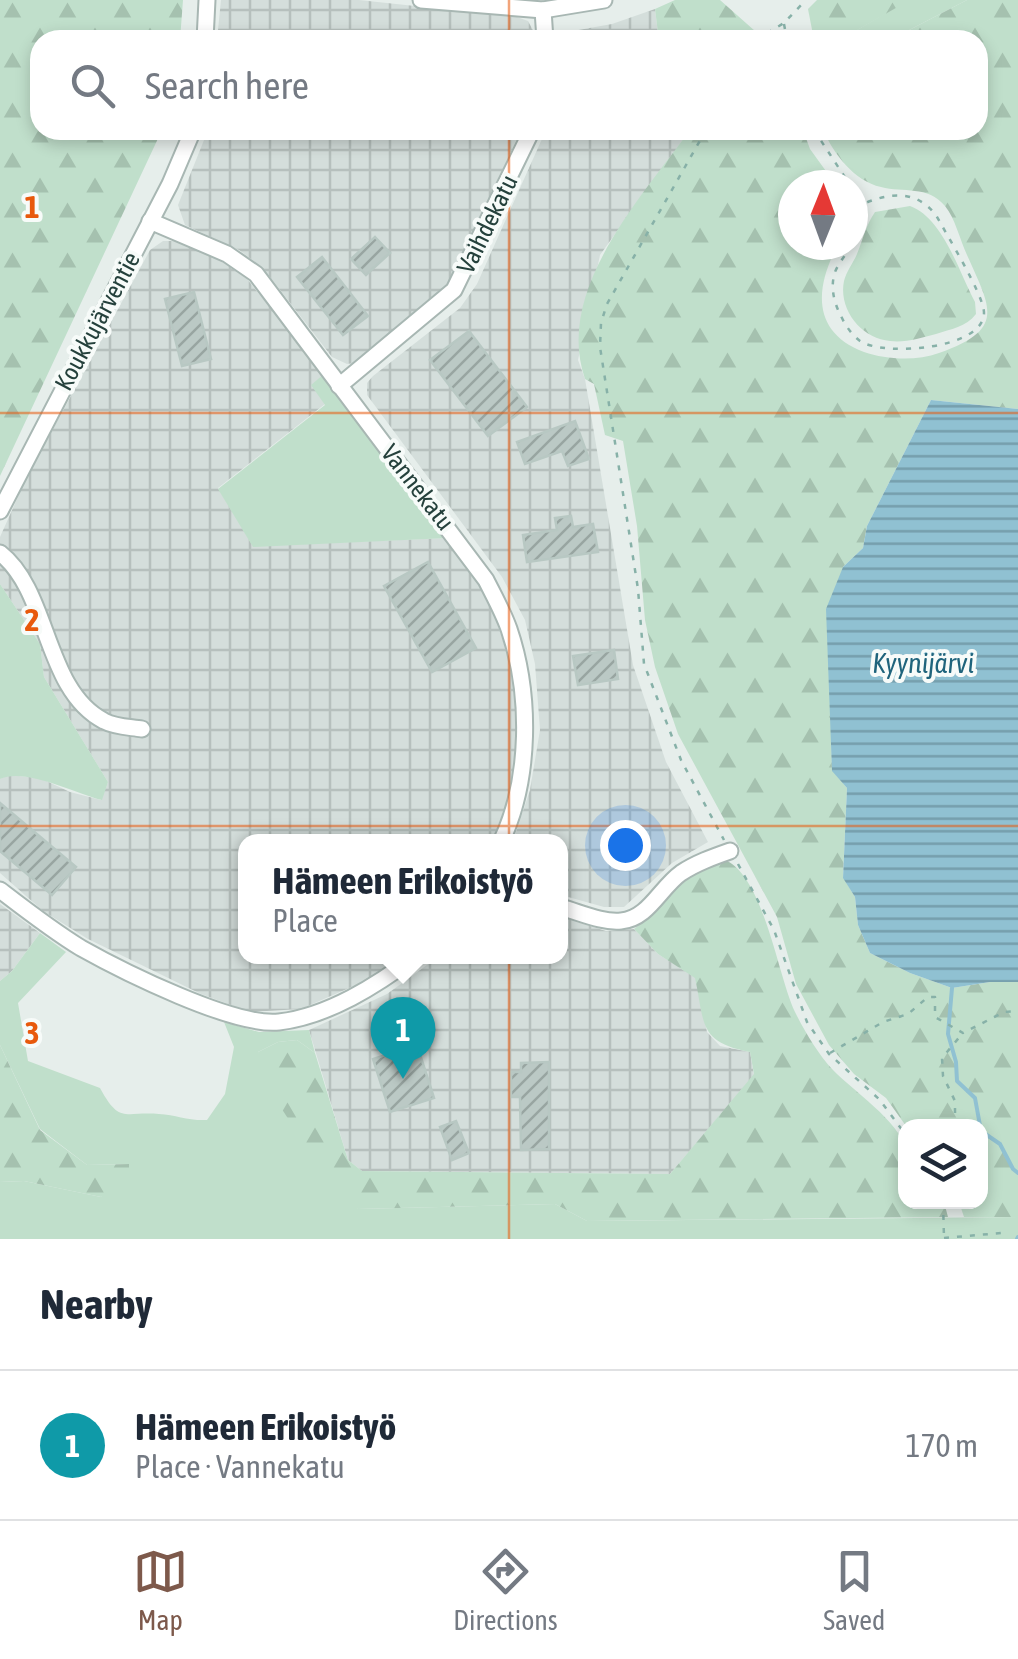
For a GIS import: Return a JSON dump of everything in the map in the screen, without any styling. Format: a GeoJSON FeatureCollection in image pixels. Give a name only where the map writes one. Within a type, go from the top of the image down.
{"type":"FeatureCollection","features":[{"type":"Feature","properties":{"kind":"street"},"geometry":{"type":"LineString","coordinates":[[206,30],[207,0]]}},
{"type":"Feature","properties":{"kind":"street"},"geometry":{"type":"LineString","coordinates":[[420,0],[543,10],[604,0]]}},
{"type":"Feature","properties":{"kind":"street"},"geometry":{"type":"LineString","coordinates":[[543,10],[544,30]]}},
{"type":"Feature","properties":{"kind":"street","name":"Koukkujärventie"},"geometry":{"type":"LineString","coordinates":[[0,511],[150,221],[187,140]]}},
{"type":"Feature","properties":{"kind":"street","name":"Vaihdekatu"},"geometry":{"type":"LineString","coordinates":[[339,386],[454,290],[527,140]]}},
{"type":"Feature","properties":{"kind":"street","name":"Vannekatu"},"geometry":{"type":"LineString","coordinates":[[150,221],[227,254],[256,274],[486,580],[509,629],[520,686],[524,738],[518,790],[504,834]]}},
{"type":"Feature","properties":{"kind":"street"},"geometry":{"type":"LineString","coordinates":[[0,552],[20,572],[31,592],[48,646],[68,683],[89,710],[105,722],[142,728]]}},
{"type":"Feature","properties":{"kind":"street"},"geometry":{"type":"LineString","coordinates":[[568,909],[616,922],[640,916],[678,875],[730,850]]}},
{"type":"Feature","properties":{"kind":"street"},"geometry":{"type":"LineString","coordinates":[[0,890],[81,948],[196,1002],[251,1021],[280,1022],[344,1000],[405,964]]}},
{"type":"Feature","properties":{"kind":"path"},"geometry":{"type":"LineString","coordinates":[[772,30],[806,0]]}},
{"type":"Feature","properties":{"kind":"path"},"geometry":{"type":"LineString","coordinates":[[784,23],[785,30]]}},
{"type":"Feature","properties":{"kind":"path"},"geometry":{"type":"LineString","coordinates":[[700,140],[608,304],[602,324],[600,347],[638,589],[644,664],[681,760],[774,930],[808,1022],[829,1054],[879,1099],[898,1124]]}},
{"type":"Feature","properties":{"kind":"path"},"geometry":{"type":"LineString","coordinates":[[821,140],[841,170]]}},
{"type":"Feature","properties":{"kind":"path"},"geometry":{"type":"LineString","coordinates":[[842,260],[832,288],[835,305],[845,325],[860,341],[896,351],[924,349],[959,338],[982,321],[982,304],[927,204],[899,194],[868,203]]}},
{"type":"Feature","properties":{"kind":"path"},"geometry":{"type":"LineString","coordinates":[[829,1054],[884,1022],[908,1014],[928,997],[935,997],[935,1017],[963,1033]]}},
{"type":"Feature","properties":{"kind":"path"},"geometry":{"type":"LineString","coordinates":[[955,1119],[955,1101],[943,1076],[942,1058],[963,1033],[1004,1012],[1018,1011]]}},
{"type":"Feature","properties":{"kind":"path"},"geometry":{"type":"LineString","coordinates":[[944,1209],[944,1238],[1001,1233]]}},
{"type":"Feature","properties":{"kind":"shaded area"},"geometry":{"type":"Polygon","coordinates":[[[221,0],[359,0],[517,17],[528,21],[533,30],[218,30],[221,0]]]}},
{"type":"Feature","properties":{"kind":"shaded area"},"geometry":{"type":"Polygon","coordinates":[[[655,9],[658,30],[579,30],[612,24],[655,9]]]}},
{"type":"Feature","properties":{"kind":"shaded area"},"geometry":{"type":"Polygon","coordinates":[[[204,140],[516,140],[454,274],[437,297],[355,363],[332,357],[263,268],[239,250],[185,225],[178,205],[204,140]]]}},
{"type":"Feature","properties":{"kind":"shaded area"},"geometry":{"type":"Polygon","coordinates":[[[542,140],[683,140],[600,255],[578,360],[585,379],[633,665],[666,762],[708,842],[672,863],[624,907],[604,907],[568,897],[568,834],[515,834],[530,790],[540,730],[535,664],[525,620],[502,577],[367,395],[367,383],[373,376],[460,308],[477,284],[542,140]]]}},
{"type":"Feature","properties":{"kind":"shaded area"},"geometry":{"type":"Polygon","coordinates":[[[163,241],[175,241],[221,261],[247,279],[324,374],[325,404],[218,488],[253,546],[448,538],[481,588],[508,657],[519,739],[511,791],[495,834],[238,834],[238,964],[394,964],[379,975],[301,1009],[250,1012],[201,994],[88,939],[43,911],[0,873],[0,779],[8,775],[40,778],[101,800],[108,782],[44,677],[40,644],[0,584],[0,537],[26,479],[150,250],[163,241]]]}},
{"type":"Feature","properties":{"kind":"shaded area"},"geometry":{"type":"Polygon","coordinates":[[[0,904],[40,933],[0,981],[0,904]]]}},
{"type":"Feature","properties":{"kind":"shaded area"},"geometry":{"type":"Polygon","coordinates":[[[568,919],[606,931],[634,929],[658,954],[696,978],[707,1032],[720,1046],[750,1052],[754,1075],[670,1174],[362,1171],[348,1160],[309,1030],[387,994],[428,964],[568,964],[568,919]]]}},
{"type":"Feature","properties":{"kind":"green space"},"geometry":{"type":"Polygon","coordinates":[[[0,0],[183,0],[181,30],[30,30],[30,140],[157,140],[0,476],[0,0]]]}},
{"type":"Feature","properties":{"kind":"green space"},"geometry":{"type":"Polygon","coordinates":[[[675,0],[720,0],[754,30],[658,30],[655,9],[675,0]]]}},
{"type":"Feature","properties":{"kind":"green space"},"geometry":{"type":"Polygon","coordinates":[[[817,0],[908,0],[857,30],[812,30],[808,9],[817,0]]]}},
{"type":"Feature","properties":{"kind":"green space"},"geometry":{"type":"Polygon","coordinates":[[[908,0],[967,0],[909,30],[857,30],[908,0]]]}},
{"type":"Feature","properties":{"kind":"green space"},"geometry":{"type":"Polygon","coordinates":[[[967,0],[1018,0],[1018,409],[931,400],[867,526],[863,548],[843,567],[831,717],[832,770],[847,788],[843,877],[855,897],[858,925],[870,953],[952,988],[1018,982],[1018,1217],[964,1217],[961,1209],[988,1209],[988,1119],[901,1119],[886,1098],[854,1074],[829,1045],[796,984],[777,917],[678,734],[655,667],[645,620],[637,526],[623,441],[605,435],[594,384],[585,379],[579,345],[582,312],[608,246],[683,140],[807,140],[825,170],[778,170],[778,260],[830,260],[822,307],[834,333],[847,343],[873,355],[912,358],[939,353],[975,335],[984,326],[986,303],[945,206],[923,192],[868,182],[868,170],[851,170],[829,140],[988,140],[988,30],[909,30],[967,0]]]}},
{"type":"Feature","properties":{"kind":"green space"},"geometry":{"type":"Polygon","coordinates":[[[910,206],[932,222],[975,302],[976,314],[968,322],[913,340],[890,341],[870,335],[854,321],[845,302],[844,281],[854,260],[868,260],[868,225],[875,212],[910,206]]]}},
{"type":"Feature","properties":{"kind":"green space"},"geometry":{"type":"Polygon","coordinates":[[[324,374],[448,538],[253,547],[218,489],[325,405],[311,385],[324,374]]]}},
{"type":"Feature","properties":{"kind":"green space"},"geometry":{"type":"Polygon","coordinates":[[[0,584],[40,644],[44,677],[108,782],[102,800],[22,776],[0,779],[0,584]]]}},
{"type":"Feature","properties":{"kind":"green space"},"geometry":{"type":"Polygon","coordinates":[[[727,861],[740,871],[760,907],[795,1012],[812,1042],[833,1070],[898,1134],[898,1209],[946,1209],[948,1217],[587,1221],[555,1204],[358,1209],[341,1200],[261,1077],[258,1052],[278,1042],[297,1040],[315,1053],[348,1160],[362,1171],[670,1174],[754,1074],[750,1052],[721,1043],[707,1028],[695,978],[658,954],[634,929],[687,880],[727,861]]]}},
{"type":"Feature","properties":{"kind":"green space"},"geometry":{"type":"Polygon","coordinates":[[[40,933],[66,952],[18,1003],[28,1061],[100,1088],[113,1107],[124,1114],[207,1120],[225,1094],[234,1047],[224,1022],[259,1032],[309,1030],[315,1053],[297,1040],[278,1042],[258,1052],[358,1209],[555,1204],[587,1221],[1018,1217],[1018,1239],[0,1239],[0,1182],[24,1181],[101,1197],[128,1164],[87,1165],[40,1129],[0,1045],[0,981],[40,933]]]}},
{"type":"Feature","properties":{"kind":"green space"},"geometry":{"type":"Polygon","coordinates":[[[0,1045],[40,1130],[87,1165],[129,1164],[129,1180],[101,1197],[24,1181],[0,1182],[0,1045]]]}},
{"type":"Feature","properties":{"kind":"water","name":"Kyynijärvi"},"geometry":{"type":"Polygon","coordinates":[[[931,400],[1018,409],[1018,982],[952,988],[870,953],[858,925],[855,897],[843,878],[847,788],[832,771],[826,609],[843,567],[863,548],[867,526],[931,400]]]}},
{"type":"Feature","properties":{"kind":"building"},"geometry":{"type":"Polygon","coordinates":[[[375,237],[390,253],[366,275],[351,259],[375,237]]]}},
{"type":"Feature","properties":{"kind":"building"},"geometry":{"type":"Polygon","coordinates":[[[322,257],[368,316],[343,335],[297,277],[322,257]]]}},
{"type":"Feature","properties":{"kind":"building"},"geometry":{"type":"Polygon","coordinates":[[[194,292],[211,359],[182,366],[165,299],[194,292]]]}},
{"type":"Feature","properties":{"kind":"building"},"geometry":{"type":"Polygon","coordinates":[[[469,331],[527,407],[488,436],[430,360],[469,331]]]}},
{"type":"Feature","properties":{"kind":"building"},"geometry":{"type":"Polygon","coordinates":[[[575,421],[589,459],[568,466],[562,451],[525,464],[517,442],[575,421]]]}},
{"type":"Feature","properties":{"kind":"building"},"geometry":{"type":"Polygon","coordinates":[[[571,516],[573,527],[593,524],[598,552],[527,562],[523,535],[557,530],[555,518],[571,516]]]}},
{"type":"Feature","properties":{"kind":"building"},"geometry":{"type":"Polygon","coordinates":[[[428,562],[476,648],[432,672],[384,586],[428,562]]]}},
{"type":"Feature","properties":{"kind":"building"},"geometry":{"type":"Polygon","coordinates":[[[614,650],[618,679],[578,685],[573,656],[614,650]]]}},
{"type":"Feature","properties":{"kind":"building"},"geometry":{"type":"Polygon","coordinates":[[[0,803],[76,867],[52,895],[0,851],[0,803]]]}},
{"type":"Feature","properties":{"kind":"building"},"geometry":{"type":"Polygon","coordinates":[[[417,1045],[434,1098],[390,1112],[373,1059],[417,1045]]]}},
{"type":"Feature","properties":{"kind":"building"},"geometry":{"type":"Polygon","coordinates":[[[549,1062],[549,1149],[521,1150],[520,1097],[511,1097],[511,1072],[521,1072],[521,1063],[549,1062]]]}},
{"type":"Feature","properties":{"kind":"building"},"geometry":{"type":"Polygon","coordinates":[[[456,1121],[469,1153],[452,1160],[440,1127],[456,1121]]]}},
{"type":"Feature","properties":{"kind":"waterway"},"geometry":{"type":"LineString","coordinates":[[952,988],[948,1034],[957,1081],[975,1098],[981,1131],[1000,1144],[1018,1173]]}},
{"type":"Feature","properties":{"kind":"place","name":"Hämeen Erikoistyö"},"geometry":{"type":"Point","coordinates":[403,1079]}}]}
